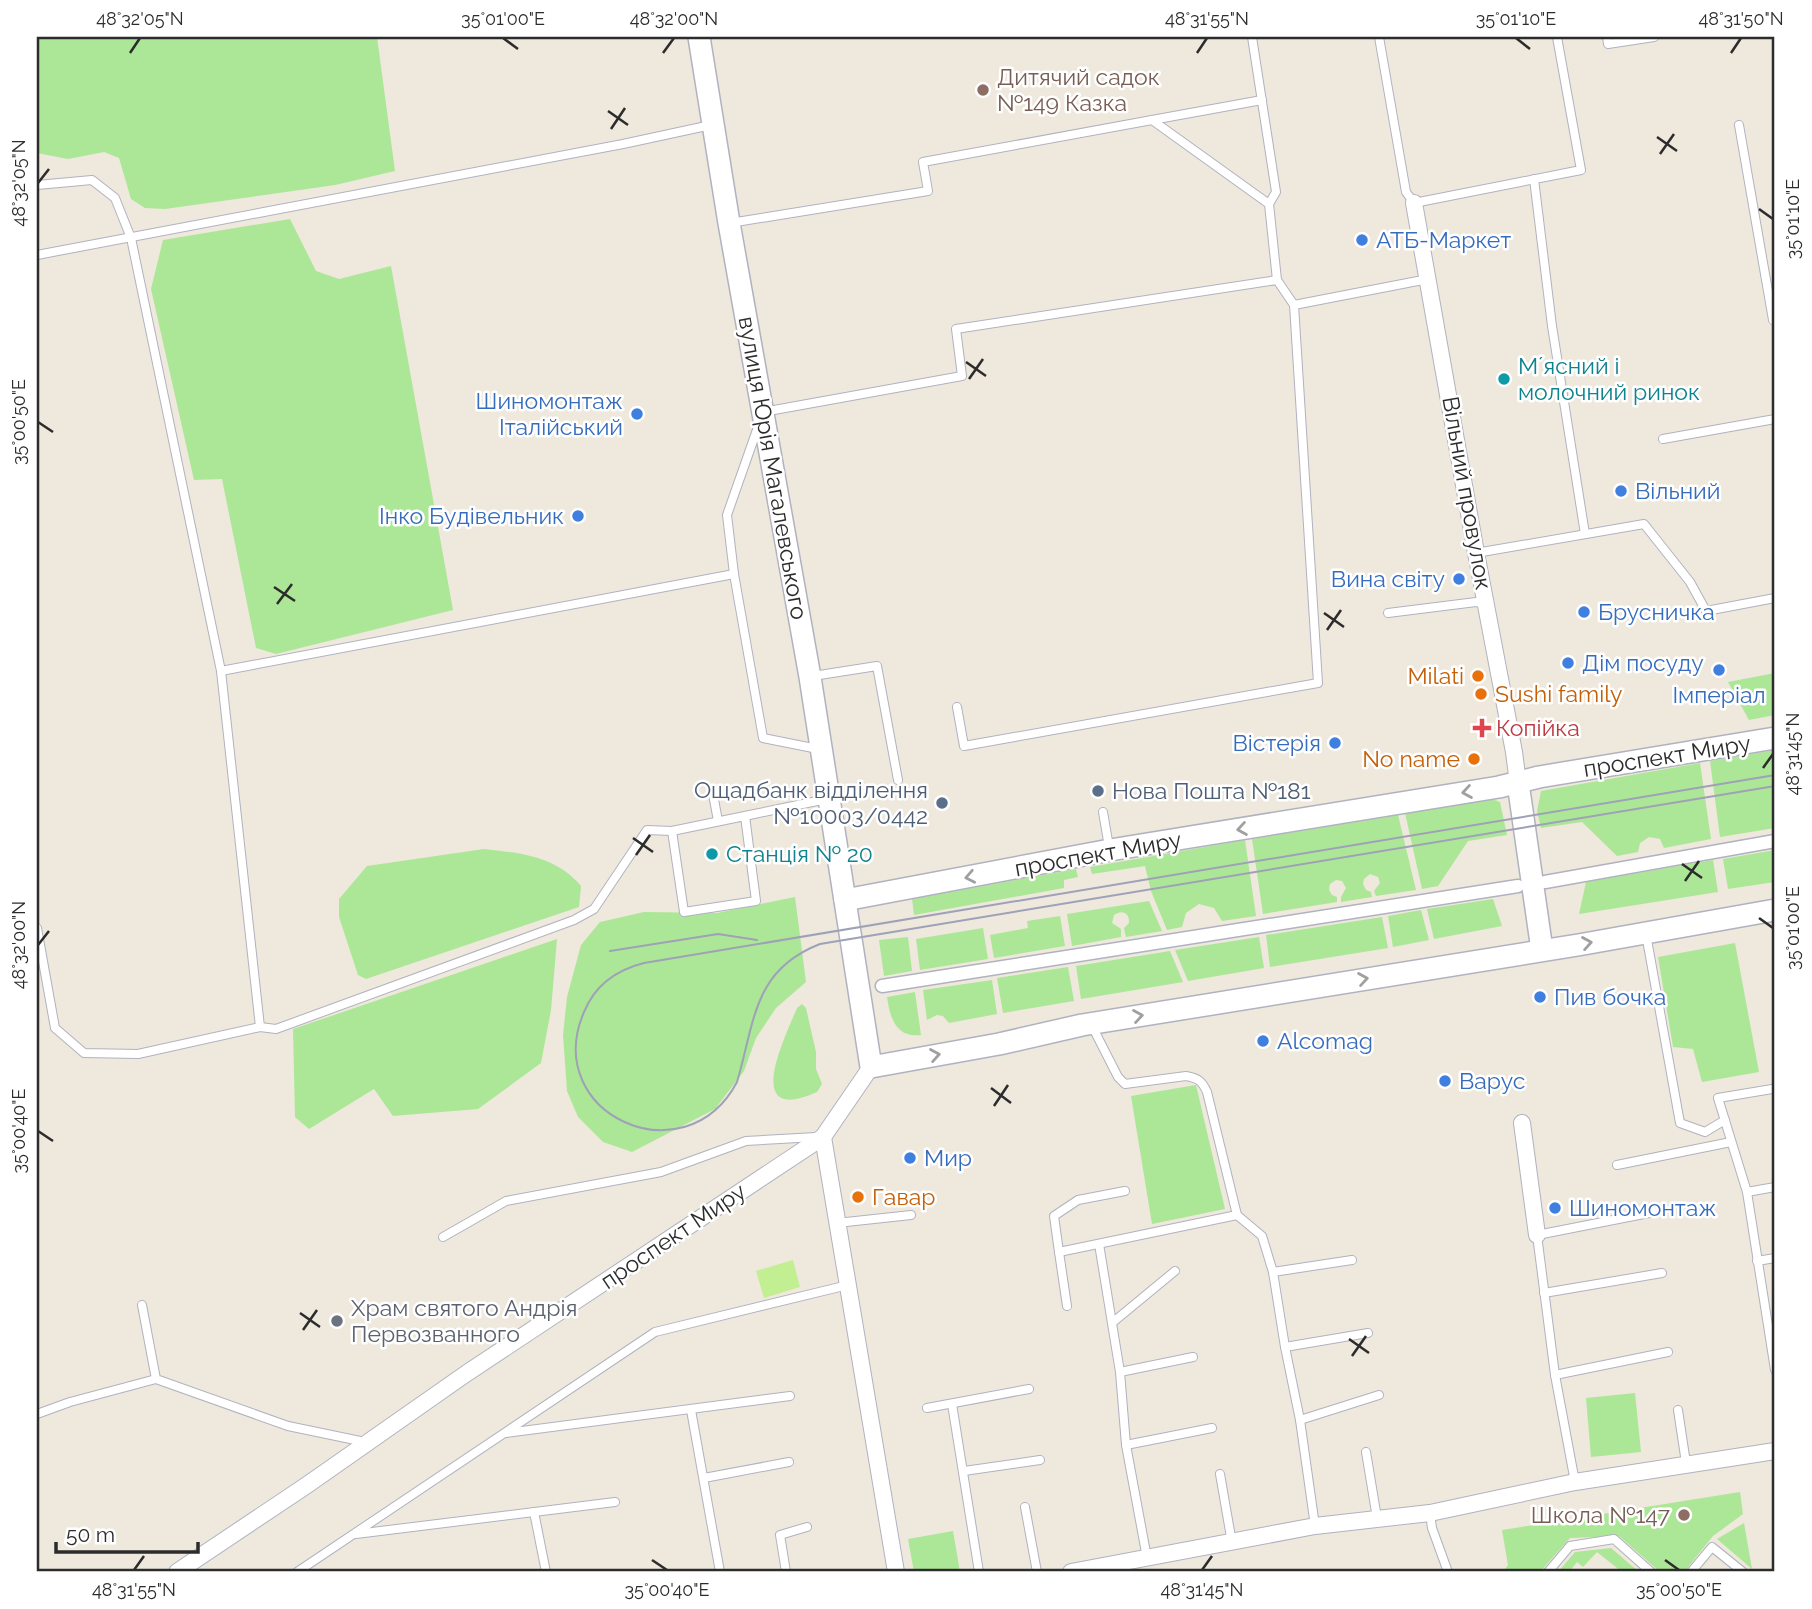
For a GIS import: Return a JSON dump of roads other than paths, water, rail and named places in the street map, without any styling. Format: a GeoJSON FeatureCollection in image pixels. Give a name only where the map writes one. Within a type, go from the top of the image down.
{"type":"FeatureCollection","features":[{"type":"Feature","properties":{"kind":"street","name":"вулиця Юрія Магалевського"},"geometry":{"type":"LineString","coordinates":[[699,37],[729,223],[810,677],[845,900]]}},
{"type":"Feature","properties":{"kind":"street","name":"Вільний провулок"},"geometry":{"type":"LineString","coordinates":[[1414,202],[1518,783]]}},
{"type":"Feature","properties":{"kind":"street","name":"проспект Миру"},"geometry":{"type":"LineString","coordinates":[[845,900],[1110,850],[1518,783],[1539,777],[1775,737]]}},
{"type":"Feature","properties":{"kind":"street"},"geometry":{"type":"LineString","coordinates":[[1518,783],[1542,950]]}},
{"type":"Feature","properties":{"kind":"street"},"geometry":{"type":"LineString","coordinates":[[1545,882],[1775,841]]}},
{"type":"Feature","properties":{"kind":"street"},"geometry":{"type":"LineString","coordinates":[[882,986],[1518,886]]}},
{"type":"Feature","properties":{"kind":"street"},"geometry":{"type":"LineString","coordinates":[[845,900],[871,1067],[1091,1024],[1646,933],[1775,909]]}},
{"type":"Feature","properties":{"kind":"street","name":"проспект Миру"},"geometry":{"type":"LineString","coordinates":[[177,1572],[467,1373],[823,1136],[871,1067]]}},
{"type":"Feature","properties":{"kind":"street"},"geometry":{"type":"LineString","coordinates":[[1522,1123],[1537,1235]]}},
{"type":"Feature","properties":{"kind":"street"},"geometry":{"type":"LineString","coordinates":[[823,1136],[896,1572]]}},
{"type":"Feature","properties":{"kind":"street"},"geometry":{"type":"LineString","coordinates":[[1070,1572],[1315,1526],[1430,1513],[1575,1482],[1775,1451]]}},
{"type":"Feature","properties":{"kind":"lane"},"geometry":{"type":"LineString","coordinates":[[957,707],[964,746],[1318,683],[1294,305],[1277,280],[1269,204],[1276,192],[1252,37]]}},
{"type":"Feature","properties":{"kind":"lane"},"geometry":{"type":"LineString","coordinates":[[1380,37],[1406,192],[1414,202],[1581,170],[1557,37]]}},
{"type":"Feature","properties":{"kind":"lane"},"geometry":{"type":"LineString","coordinates":[[1607,37],[1608,44],[1654,37]]}},
{"type":"Feature","properties":{"kind":"lane"},"geometry":{"type":"LineString","coordinates":[[729,223],[928,191],[923,162],[1262,100]]}},
{"type":"Feature","properties":{"kind":"lane"},"geometry":{"type":"LineString","coordinates":[[1152,120],[1269,204]]}},
{"type":"Feature","properties":{"kind":"lane"},"geometry":{"type":"LineString","coordinates":[[37,255],[623,144],[713,124]]}},
{"type":"Feature","properties":{"kind":"lane"},"geometry":{"type":"LineString","coordinates":[[1739,125],[1773,320],[1775,319]]}},
{"type":"Feature","properties":{"kind":"lane"},"geometry":{"type":"LineString","coordinates":[[1534,179],[1552,326],[1585,534]]}},
{"type":"Feature","properties":{"kind":"lane"},"geometry":{"type":"LineString","coordinates":[[37,185],[92,180],[115,198],[131,238],[221,671],[260,1027]]}},
{"type":"Feature","properties":{"kind":"lane"},"geometry":{"type":"LineString","coordinates":[[1294,305],[1428,279]]}},
{"type":"Feature","properties":{"kind":"lane"},"geometry":{"type":"LineString","coordinates":[[822,750],[763,738],[734,574],[727,515],[762,412],[962,376],[957,329],[1277,280]]}},
{"type":"Feature","properties":{"kind":"lane"},"geometry":{"type":"LineString","coordinates":[[1663,439],[1775,419]]}},
{"type":"Feature","properties":{"kind":"lane"},"geometry":{"type":"LineString","coordinates":[[1476,553],[1644,524],[1690,582],[1706,611],[1775,598]]}},
{"type":"Feature","properties":{"kind":"lane"},"geometry":{"type":"LineString","coordinates":[[221,671],[734,574]]}},
{"type":"Feature","properties":{"kind":"lane"},"geometry":{"type":"LineString","coordinates":[[1388,613],[1476,602],[1487,604]]}},
{"type":"Feature","properties":{"kind":"lane"},"geometry":{"type":"LineString","coordinates":[[810,677],[877,666],[898,780]]}},
{"type":"Feature","properties":{"kind":"lane"},"geometry":{"type":"LineString","coordinates":[[713,794],[718,821]]}},
{"type":"Feature","properties":{"kind":"lane"},"geometry":{"type":"LineString","coordinates":[[37,928],[55,1028],[85,1053],[138,1054],[260,1027],[276,1029],[574,920],[594,909],[648,830],[672,831],[830,799]]}},
{"type":"Feature","properties":{"kind":"lane"},"geometry":{"type":"LineString","coordinates":[[1104,812],[1110,850]]}},
{"type":"Feature","properties":{"kind":"lane"},"geometry":{"type":"LineString","coordinates":[[672,831],[684,912],[756,901],[745,816]]}},
{"type":"Feature","properties":{"kind":"lane"},"geometry":{"type":"LineString","coordinates":[[1646,933],[1680,1124],[1705,1132],[1725,1120]]}},
{"type":"Feature","properties":{"kind":"lane"},"geometry":{"type":"LineString","coordinates":[[1091,1024],[1118,1077],[1125,1084],[1186,1076],[1202,1082],[1207,1092],[1237,1215],[1262,1236],[1273,1272],[1300,1420],[1315,1526]]}},
{"type":"Feature","properties":{"kind":"lane"},"geometry":{"type":"LineString","coordinates":[[1772,1089],[1718,1098],[1747,1192],[1757,1261],[1772,1330],[1775,1370]]}},
{"type":"Feature","properties":{"kind":"lane"},"geometry":{"type":"LineString","coordinates":[[443,1237],[506,1201],[661,1172],[746,1141],[823,1136]]}},
{"type":"Feature","properties":{"kind":"lane"},"geometry":{"type":"LineString","coordinates":[[1617,1165],[1731,1142]]}},
{"type":"Feature","properties":{"kind":"lane"},"geometry":{"type":"LineString","coordinates":[[1747,1192],[1775,1187]]}},
{"type":"Feature","properties":{"kind":"lane"},"geometry":{"type":"LineString","coordinates":[[1067,1306],[1054,1216],[1078,1200],[1125,1191]]}},
{"type":"Feature","properties":{"kind":"lane"},"geometry":{"type":"LineString","coordinates":[[1575,1482],[1555,1375],[1537,1235],[1654,1212]]}},
{"type":"Feature","properties":{"kind":"lane"},"geometry":{"type":"LineString","coordinates":[[838,1223],[911,1215]]}},
{"type":"Feature","properties":{"kind":"lane"},"geometry":{"type":"LineString","coordinates":[[1059,1252],[1237,1215]]}},
{"type":"Feature","properties":{"kind":"lane"},"geometry":{"type":"LineString","coordinates":[[1099,1244],[1120,1372],[1126,1445],[1147,1558]]}},
{"type":"Feature","properties":{"kind":"lane"},"geometry":{"type":"LineString","coordinates":[[1757,1261],[1775,1258]]}},
{"type":"Feature","properties":{"kind":"lane"},"geometry":{"type":"LineString","coordinates":[[1273,1272],[1352,1260]]}},
{"type":"Feature","properties":{"kind":"lane"},"geometry":{"type":"LineString","coordinates":[[1112,1323],[1175,1271]]}},
{"type":"Feature","properties":{"kind":"lane"},"geometry":{"type":"LineString","coordinates":[[1544,1293],[1662,1273]]}},
{"type":"Feature","properties":{"kind":"lane"},"geometry":{"type":"LineString","coordinates":[[296,1572],[311,1568],[353,1534],[655,1332],[848,1285]]}},
{"type":"Feature","properties":{"kind":"lane"},"geometry":{"type":"LineString","coordinates":[[142,1305],[156,1379]]}},
{"type":"Feature","properties":{"kind":"lane"},"geometry":{"type":"LineString","coordinates":[[1285,1347],[1368,1333]]}},
{"type":"Feature","properties":{"kind":"lane"},"geometry":{"type":"LineString","coordinates":[[1555,1375],[1668,1352]]}},
{"type":"Feature","properties":{"kind":"lane"},"geometry":{"type":"LineString","coordinates":[[1120,1372],[1194,1357]]}},
{"type":"Feature","properties":{"kind":"lane"},"geometry":{"type":"LineString","coordinates":[[37,1413],[156,1379],[288,1426],[368,1442]]}},
{"type":"Feature","properties":{"kind":"lane"},"geometry":{"type":"LineString","coordinates":[[927,1408],[1029,1389]]}},
{"type":"Feature","properties":{"kind":"lane"},"geometry":{"type":"LineString","coordinates":[[1300,1420],[1379,1395]]}},
{"type":"Feature","properties":{"kind":"lane"},"geometry":{"type":"LineString","coordinates":[[503,1434],[790,1396]]}},
{"type":"Feature","properties":{"kind":"lane"},"geometry":{"type":"LineString","coordinates":[[952,1404],[979,1572]]}},
{"type":"Feature","properties":{"kind":"lane"},"geometry":{"type":"LineString","coordinates":[[691,1410],[720,1572]]}},
{"type":"Feature","properties":{"kind":"lane"},"geometry":{"type":"LineString","coordinates":[[1678,1410],[1686,1463]]}},
{"type":"Feature","properties":{"kind":"lane"},"geometry":{"type":"LineString","coordinates":[[1126,1445],[1212,1428]]}},
{"type":"Feature","properties":{"kind":"lane"},"geometry":{"type":"LineString","coordinates":[[1366,1452],[1377,1518]]}},
{"type":"Feature","properties":{"kind":"lane"},"geometry":{"type":"LineString","coordinates":[[964,1471],[1040,1460]]}},
{"type":"Feature","properties":{"kind":"lane"},"geometry":{"type":"LineString","coordinates":[[704,1478],[789,1462]]}},
{"type":"Feature","properties":{"kind":"lane"},"geometry":{"type":"LineString","coordinates":[[1220,1474],[1232,1543]]}},
{"type":"Feature","properties":{"kind":"lane"},"geometry":{"type":"LineString","coordinates":[[353,1534],[615,1502]]}},
{"type":"Feature","properties":{"kind":"lane"},"geometry":{"type":"LineString","coordinates":[[1025,1507],[1037,1572]]}},
{"type":"Feature","properties":{"kind":"lane"},"geometry":{"type":"LineString","coordinates":[[534,1512],[546,1572]]}},
{"type":"Feature","properties":{"kind":"lane"},"geometry":{"type":"LineString","coordinates":[[1430,1513],[1432,1528],[1448,1572]]}},
{"type":"Feature","properties":{"kind":"lane"},"geometry":{"type":"LineString","coordinates":[[786,1572],[780,1535],[807,1527]]}},
{"type":"Feature","properties":{"kind":"lane"},"geometry":{"type":"LineString","coordinates":[[1548,1572],[1570,1546],[1614,1539],[1651,1572]]}},
{"type":"Feature","properties":{"kind":"lane"},"geometry":{"type":"LineString","coordinates":[[1691,1572],[1712,1547],[1743,1572]]}},
{"type":"Feature","properties":{"kind":"tram line"},"geometry":{"type":"LineString","coordinates":[[1775,775],[644,963],[616,974],[600,986],[589,1002],[576,1048],[582,1080],[599,1105],[624,1122],[654,1130],[685,1127],[714,1111],[737,1082],[754,1018],[769,983],[781,968],[798,955],[820,944],[1775,786]]}},
{"type":"Feature","properties":{"kind":"tram line"},"geometry":{"type":"LineString","coordinates":[[610,951],[718,934],[757,940]]}},
{"type":"Feature","properties":{"kind":"place","name":"Дитячий садок №149 Казка"},"geometry":{"type":"Point","coordinates":[983,90]}},
{"type":"Feature","properties":{"kind":"place","name":"АТБ-Маркет"},"geometry":{"type":"Point","coordinates":[1362,240]}},
{"type":"Feature","properties":{"kind":"place","name":"Мʼясний і молочний ринок"},"geometry":{"type":"Point","coordinates":[1504,379]}},
{"type":"Feature","properties":{"kind":"place","name":"Шиномонтаж Італійський"},"geometry":{"type":"Point","coordinates":[637,414]}},
{"type":"Feature","properties":{"kind":"place","name":"Вільний"},"geometry":{"type":"Point","coordinates":[1621,491]}},
{"type":"Feature","properties":{"kind":"place","name":"Інко Будівельник"},"geometry":{"type":"Point","coordinates":[578,516]}},
{"type":"Feature","properties":{"kind":"place","name":"Вина світу"},"geometry":{"type":"Point","coordinates":[1459,579]}},
{"type":"Feature","properties":{"kind":"place","name":"Брусничка"},"geometry":{"type":"Point","coordinates":[1584,612]}},
{"type":"Feature","properties":{"kind":"place","name":"Дім посуду"},"geometry":{"type":"Point","coordinates":[1568,663]}},
{"type":"Feature","properties":{"kind":"place","name":"Імперіал"},"geometry":{"type":"Point","coordinates":[1719,670]}},
{"type":"Feature","properties":{"kind":"place","name":"Milati"},"geometry":{"type":"Point","coordinates":[1478,676]}},
{"type":"Feature","properties":{"kind":"place","name":"Sushi family"},"geometry":{"type":"Point","coordinates":[1481,694]}},
{"type":"Feature","properties":{"kind":"place","name":"Копійка"},"geometry":{"type":"Point","coordinates":[1482,728]}},
{"type":"Feature","properties":{"kind":"place","name":"Вістерія"},"geometry":{"type":"Point","coordinates":[1335,743]}},
{"type":"Feature","properties":{"kind":"place","name":"No name"},"geometry":{"type":"Point","coordinates":[1474,759]}},
{"type":"Feature","properties":{"kind":"place","name":"Нова Пошта №181"},"geometry":{"type":"Point","coordinates":[1098,791]}},
{"type":"Feature","properties":{"kind":"place","name":"Ощадбанк відділення №10003/0442"},"geometry":{"type":"Point","coordinates":[942,803]}},
{"type":"Feature","properties":{"kind":"place","name":"Станція № 20"},"geometry":{"type":"Point","coordinates":[712,854]}},
{"type":"Feature","properties":{"kind":"place","name":"Пив бочка"},"geometry":{"type":"Point","coordinates":[1540,997]}},
{"type":"Feature","properties":{"kind":"place","name":"Alcomag"},"geometry":{"type":"Point","coordinates":[1263,1041]}},
{"type":"Feature","properties":{"kind":"place","name":"Варус"},"geometry":{"type":"Point","coordinates":[1445,1081]}},
{"type":"Feature","properties":{"kind":"place","name":"Мир"},"geometry":{"type":"Point","coordinates":[910,1158]}},
{"type":"Feature","properties":{"kind":"place","name":"Гавар"},"geometry":{"type":"Point","coordinates":[858,1197]}},
{"type":"Feature","properties":{"kind":"place","name":"Шиномонтаж"},"geometry":{"type":"Point","coordinates":[1555,1208]}},
{"type":"Feature","properties":{"kind":"place","name":"Храм святого Андрія Первозванного"},"geometry":{"type":"Point","coordinates":[337,1321]}},
{"type":"Feature","properties":{"kind":"place","name":"Школа №147"},"geometry":{"type":"Point","coordinates":[1684,1515]}}]}
